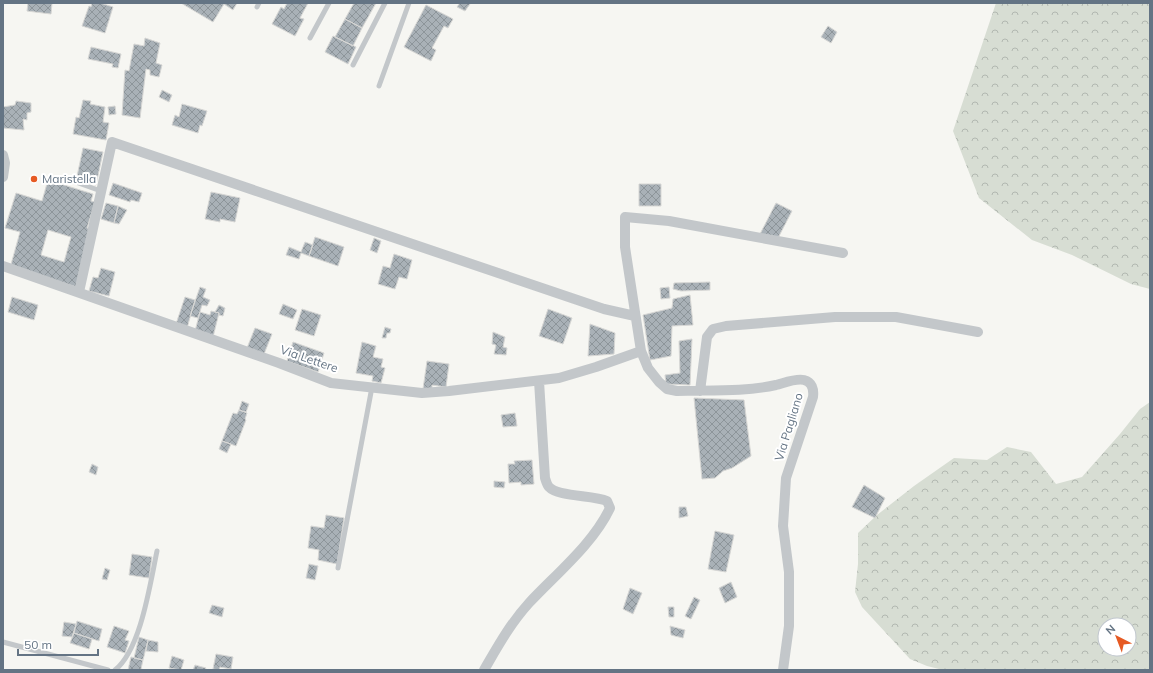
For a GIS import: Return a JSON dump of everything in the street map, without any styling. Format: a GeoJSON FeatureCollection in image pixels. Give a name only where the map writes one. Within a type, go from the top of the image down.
{"type":"FeatureCollection","features":[{"type":"Feature","properties":{"kind":"street"},"geometry":{"type":"LineString","coordinates":[[79,292],[112,142],[604,309],[635,316]]}},
{"type":"Feature","properties":{"kind":"street"},"geometry":{"type":"LineString","coordinates":[[3,156],[5,163],[3,177]]}},
{"type":"Feature","properties":{"kind":"street","name":"Via Pagliano"},"geometry":{"type":"LineString","coordinates":[[783,670],[789,626],[789,572],[783,526],[786,478],[813,397],[813,388],[808,381],[800,379],[746,390],[677,391],[667,389],[659,382],[648,368],[641,351],[625,247],[625,216],[669,221],[843,253]]}},
{"type":"Feature","properties":{"kind":"street","name":"Via Lettere"},"geometry":{"type":"LineString","coordinates":[[3,266],[279,363],[331,383],[422,393],[539,381],[559,378],[641,351]]}},
{"type":"Feature","properties":{"kind":"street"},"geometry":{"type":"LineString","coordinates":[[700,390],[707,337],[713,329],[726,326],[835,317],[896,317],[978,332]]}},
{"type":"Feature","properties":{"kind":"street"},"geometry":{"type":"LineString","coordinates":[[484,670],[511,625],[528,604],[593,535],[604,520],[610,508],[607,501],[600,498],[558,492],[549,487],[545,478],[539,381]]}},
{"type":"Feature","properties":{"kind":"lane"},"geometry":{"type":"LineString","coordinates":[[310,38],[329,3]]}},
{"type":"Feature","properties":{"kind":"lane"},"geometry":{"type":"LineString","coordinates":[[353,65],[385,3]]}},
{"type":"Feature","properties":{"kind":"lane"},"geometry":{"type":"LineString","coordinates":[[379,86],[409,3]]}},
{"type":"Feature","properties":{"kind":"lane"},"geometry":{"type":"LineString","coordinates":[[70,180],[101,191]]}},
{"type":"Feature","properties":{"kind":"lane"},"geometry":{"type":"LineString","coordinates":[[338,568],[372,387]]}},
{"type":"Feature","properties":{"kind":"lane"},"geometry":{"type":"LineString","coordinates":[[115,670],[122,664],[139,630],[157,552]]}},
{"type":"Feature","properties":{"kind":"lane"},"geometry":{"type":"LineString","coordinates":[[3,642],[108,670]]}},
{"type":"Feature","properties":{"kind":"green space"},"geometry":{"type":"Polygon","coordinates":[[[996,3],[1150,3],[1150,289],[1131,284],[1072,255],[1032,240],[979,198],[953,131],[996,3]]]}},
{"type":"Feature","properties":{"kind":"green space"},"geometry":{"type":"Polygon","coordinates":[[[1150,402],[1150,670],[943,670],[927,666],[910,659],[862,607],[855,592],[858,564],[858,533],[877,515],[914,486],[954,458],[987,460],[1007,447],[1031,452],[1056,484],[1082,477],[1140,409],[1150,402]]]}},
{"type":"Feature","properties":{"kind":"building"},"geometry":{"type":"Polygon","coordinates":[[[28,3],[52,3],[51,14],[27,11],[28,3]]]}},
{"type":"Feature","properties":{"kind":"building"},"geometry":{"type":"Polygon","coordinates":[[[92,3],[100,3],[113,7],[105,33],[82,26],[89,6],[91,7],[92,3]]]}},
{"type":"Feature","properties":{"kind":"building"},"geometry":{"type":"Polygon","coordinates":[[[181,3],[237,3],[233,10],[224,4],[213,22],[181,3]]]}},
{"type":"Feature","properties":{"kind":"building"},"geometry":{"type":"Polygon","coordinates":[[[287,3],[308,3],[300,18],[304,19],[295,36],[272,24],[281,7],[284,9],[287,3]]]}},
{"type":"Feature","properties":{"kind":"building"},"geometry":{"type":"Polygon","coordinates":[[[354,3],[376,3],[362,28],[345,19],[354,3]]]}},
{"type":"Feature","properties":{"kind":"building"},"geometry":{"type":"Polygon","coordinates":[[[460,3],[470,4],[465,11],[457,7],[460,3]]]}},
{"type":"Feature","properties":{"kind":"building"},"geometry":{"type":"Polygon","coordinates":[[[426,5],[453,19],[448,28],[444,26],[432,48],[436,50],[431,61],[404,47],[426,5]]]}},
{"type":"Feature","properties":{"kind":"building"},"geometry":{"type":"Polygon","coordinates":[[[345,19],[362,28],[353,46],[335,37],[345,19]]]}},
{"type":"Feature","properties":{"kind":"building"},"geometry":{"type":"Polygon","coordinates":[[[828,26],[837,32],[831,43],[821,37],[828,26]]]}},
{"type":"Feature","properties":{"kind":"building"},"geometry":{"type":"Polygon","coordinates":[[[333,36],[356,47],[348,64],[325,52],[333,36]]]}},
{"type":"Feature","properties":{"kind":"building"},"geometry":{"type":"Polygon","coordinates":[[[145,38],[160,43],[156,63],[162,65],[159,77],[150,75],[150,70],[146,69],[140,118],[122,115],[125,70],[129,71],[134,44],[144,46],[145,38]]]}},
{"type":"Feature","properties":{"kind":"building"},"geometry":{"type":"Polygon","coordinates":[[[91,47],[121,54],[118,68],[112,67],[113,64],[88,59],[91,47]]]}},
{"type":"Feature","properties":{"kind":"building"},"geometry":{"type":"Polygon","coordinates":[[[162,90],[172,95],[169,102],[159,97],[162,90]]]}},
{"type":"Feature","properties":{"kind":"building"},"geometry":{"type":"Polygon","coordinates":[[[83,100],[91,101],[90,104],[105,107],[103,122],[109,123],[106,140],[73,134],[76,117],[79,118],[83,100]]]}},
{"type":"Feature","properties":{"kind":"building"},"geometry":{"type":"Polygon","coordinates":[[[16,101],[31,103],[31,112],[27,113],[27,120],[23,119],[24,130],[3,128],[3,107],[15,105],[16,101]]]}},
{"type":"Feature","properties":{"kind":"building"},"geometry":{"type":"Polygon","coordinates":[[[182,104],[207,111],[198,133],[172,125],[175,115],[179,117],[182,104]]]}},
{"type":"Feature","properties":{"kind":"building"},"geometry":{"type":"Polygon","coordinates":[[[115,106],[116,114],[109,115],[108,107],[115,106]]]}},
{"type":"Feature","properties":{"kind":"building"},"geometry":{"type":"Polygon","coordinates":[[[83,148],[103,152],[96,185],[76,181],[83,148]]]}},
{"type":"Feature","properties":{"kind":"building"},"geometry":{"type":"Polygon","coordinates":[[[48,180],[93,194],[91,201],[95,202],[87,228],[94,230],[77,287],[10,268],[20,232],[5,228],[16,193],[42,201],[48,180]],[[48,230],[41,255],[64,262],[71,237],[48,230]]]}},
{"type":"Feature","properties":{"kind":"building"},"geometry":{"type":"Polygon","coordinates":[[[113,183],[142,193],[139,202],[131,200],[130,202],[109,195],[113,183]]]}},
{"type":"Feature","properties":{"kind":"building"},"geometry":{"type":"Polygon","coordinates":[[[639,184],[661,184],[661,206],[639,206],[639,184]]]}},
{"type":"Feature","properties":{"kind":"building"},"geometry":{"type":"Polygon","coordinates":[[[211,192],[240,198],[235,222],[220,219],[220,222],[205,219],[211,192]]]}},
{"type":"Feature","properties":{"kind":"building"},"geometry":{"type":"Polygon","coordinates":[[[106,203],[118,206],[114,223],[101,219],[106,203]]]}},
{"type":"Feature","properties":{"kind":"building"},"geometry":{"type":"Polygon","coordinates":[[[776,203],[792,211],[778,238],[759,236],[776,203]]]}},
{"type":"Feature","properties":{"kind":"building"},"geometry":{"type":"Polygon","coordinates":[[[118,206],[127,210],[119,224],[114,223],[118,206]]]}},
{"type":"Feature","properties":{"kind":"building"},"geometry":{"type":"Polygon","coordinates":[[[315,237],[344,247],[338,266],[309,256],[315,237]]]}},
{"type":"Feature","properties":{"kind":"building"},"geometry":{"type":"Polygon","coordinates":[[[374,238],[381,241],[377,253],[370,250],[374,238]]]}},
{"type":"Feature","properties":{"kind":"building"},"geometry":{"type":"Polygon","coordinates":[[[305,242],[313,245],[309,256],[301,253],[299,259],[286,255],[289,247],[301,252],[305,242]]]}},
{"type":"Feature","properties":{"kind":"building"},"geometry":{"type":"Polygon","coordinates":[[[394,254],[412,260],[407,279],[399,277],[395,289],[378,284],[383,266],[390,268],[394,254]]]}},
{"type":"Feature","properties":{"kind":"building"},"geometry":{"type":"Polygon","coordinates":[[[101,268],[115,272],[109,296],[89,291],[93,277],[98,278],[101,268]]]}},
{"type":"Feature","properties":{"kind":"building"},"geometry":{"type":"Polygon","coordinates":[[[710,282],[710,290],[681,291],[673,289],[674,283],[710,282]]]}},
{"type":"Feature","properties":{"kind":"building"},"geometry":{"type":"Polygon","coordinates":[[[200,287],[206,289],[203,297],[210,300],[207,306],[202,305],[198,318],[190,316],[200,287]]]}},
{"type":"Feature","properties":{"kind":"building"},"geometry":{"type":"Polygon","coordinates":[[[669,287],[670,298],[661,299],[660,288],[669,287]]]}},
{"type":"Feature","properties":{"kind":"building"},"geometry":{"type":"Polygon","coordinates":[[[690,295],[693,325],[672,326],[671,356],[650,360],[643,315],[672,308],[673,299],[690,295]]]}},
{"type":"Feature","properties":{"kind":"building"},"geometry":{"type":"Polygon","coordinates":[[[12,297],[38,305],[34,320],[8,312],[12,297]]]}},
{"type":"Feature","properties":{"kind":"building"},"geometry":{"type":"Polygon","coordinates":[[[185,297],[195,300],[187,328],[176,324],[185,297]]]}},
{"type":"Feature","properties":{"kind":"building"},"geometry":{"type":"Polygon","coordinates":[[[283,304],[297,310],[293,319],[279,314],[283,304]]]}},
{"type":"Feature","properties":{"kind":"building"},"geometry":{"type":"Polygon","coordinates":[[[219,305],[225,308],[223,316],[215,312],[219,305]]]}},
{"type":"Feature","properties":{"kind":"building"},"geometry":{"type":"Polygon","coordinates":[[[302,309],[321,315],[314,336],[295,330],[302,309]]]}},
{"type":"Feature","properties":{"kind":"building"},"geometry":{"type":"Polygon","coordinates":[[[548,309],[572,318],[563,344],[539,336],[548,309]]]}},
{"type":"Feature","properties":{"kind":"building"},"geometry":{"type":"Polygon","coordinates":[[[211,311],[219,313],[213,337],[195,331],[200,312],[210,315],[211,311]]]}},
{"type":"Feature","properties":{"kind":"building"},"geometry":{"type":"Polygon","coordinates":[[[590,324],[615,333],[614,354],[588,356],[590,324]]]}},
{"type":"Feature","properties":{"kind":"building"},"geometry":{"type":"Polygon","coordinates":[[[385,327],[391,329],[390,333],[387,333],[386,338],[382,338],[385,327]]]}},
{"type":"Feature","properties":{"kind":"building"},"geometry":{"type":"Polygon","coordinates":[[[255,328],[272,334],[264,354],[247,348],[255,328]]]}},
{"type":"Feature","properties":{"kind":"building"},"geometry":{"type":"Polygon","coordinates":[[[493,332],[505,337],[503,347],[507,348],[506,355],[494,354],[496,345],[492,344],[493,332]]]}},
{"type":"Feature","properties":{"kind":"building"},"geometry":{"type":"Polygon","coordinates":[[[692,339],[690,385],[666,384],[665,375],[680,373],[679,341],[692,339]]]}},
{"type":"Feature","properties":{"kind":"building"},"geometry":{"type":"Polygon","coordinates":[[[293,342],[324,353],[318,372],[287,361],[293,342]]]}},
{"type":"Feature","properties":{"kind":"building"},"geometry":{"type":"Polygon","coordinates":[[[362,342],[376,346],[373,357],[383,359],[381,367],[385,368],[381,383],[372,381],[373,376],[356,373],[362,342]]]}},
{"type":"Feature","properties":{"kind":"building"},"geometry":{"type":"Polygon","coordinates":[[[427,361],[449,364],[446,387],[432,385],[432,390],[423,389],[427,361]]]}},
{"type":"Feature","properties":{"kind":"building"},"geometry":{"type":"Polygon","coordinates":[[[694,398],[744,400],[751,456],[732,468],[723,471],[715,478],[702,479],[694,398]]]}},
{"type":"Feature","properties":{"kind":"building"},"geometry":{"type":"Polygon","coordinates":[[[242,401],[249,404],[246,412],[239,410],[242,401]]]}},
{"type":"Feature","properties":{"kind":"building"},"geometry":{"type":"Polygon","coordinates":[[[239,410],[247,413],[246,420],[236,446],[222,441],[233,413],[237,414],[239,410]]]}},
{"type":"Feature","properties":{"kind":"building"},"geometry":{"type":"Polygon","coordinates":[[[515,413],[517,426],[503,427],[501,415],[515,413]]]}},
{"type":"Feature","properties":{"kind":"building"},"geometry":{"type":"Polygon","coordinates":[[[222,441],[231,444],[227,453],[219,449],[222,441]]]}},
{"type":"Feature","properties":{"kind":"building"},"geometry":{"type":"Polygon","coordinates":[[[532,460],[534,484],[521,485],[521,482],[509,483],[508,464],[515,464],[514,461],[532,460]]]}},
{"type":"Feature","properties":{"kind":"building"},"geometry":{"type":"Polygon","coordinates":[[[92,464],[98,467],[96,475],[89,472],[92,464]]]}},
{"type":"Feature","properties":{"kind":"building"},"geometry":{"type":"Polygon","coordinates":[[[494,481],[505,482],[504,488],[494,487],[494,481]]]}},
{"type":"Feature","properties":{"kind":"building"},"geometry":{"type":"Polygon","coordinates":[[[864,485],[885,498],[875,518],[852,507],[864,485]]]}},
{"type":"Feature","properties":{"kind":"building"},"geometry":{"type":"Polygon","coordinates":[[[679,507],[686,507],[688,516],[679,518],[679,507]]]}},
{"type":"Feature","properties":{"kind":"building"},"geometry":{"type":"Polygon","coordinates":[[[326,515],[344,518],[337,564],[318,560],[319,550],[308,548],[311,526],[324,528],[326,515]]]}},
{"type":"Feature","properties":{"kind":"building"},"geometry":{"type":"Polygon","coordinates":[[[715,531],[734,535],[726,572],[708,569],[715,531]]]}},
{"type":"Feature","properties":{"kind":"building"},"geometry":{"type":"Polygon","coordinates":[[[132,554],[152,557],[149,578],[129,575],[132,554]]]}},
{"type":"Feature","properties":{"kind":"building"},"geometry":{"type":"Polygon","coordinates":[[[309,564],[318,566],[315,580],[306,578],[309,564]]]}},
{"type":"Feature","properties":{"kind":"building"},"geometry":{"type":"Polygon","coordinates":[[[105,568],[110,570],[107,580],[102,579],[105,568]]]}},
{"type":"Feature","properties":{"kind":"building"},"geometry":{"type":"Polygon","coordinates":[[[731,582],[737,597],[725,603],[719,588],[731,582]]]}},
{"type":"Feature","properties":{"kind":"building"},"geometry":{"type":"Polygon","coordinates":[[[630,588],[642,593],[633,614],[623,609],[630,588]]]}},
{"type":"Feature","properties":{"kind":"building"},"geometry":{"type":"Polygon","coordinates":[[[694,597],[700,600],[691,619],[685,616],[694,597]]]}},
{"type":"Feature","properties":{"kind":"building"},"geometry":{"type":"Polygon","coordinates":[[[212,605],[224,608],[222,617],[209,613],[212,605]]]}},
{"type":"Feature","properties":{"kind":"building"},"geometry":{"type":"Polygon","coordinates":[[[668,607],[674,607],[674,617],[669,617],[668,607]]]}},
{"type":"Feature","properties":{"kind":"building"},"geometry":{"type":"Polygon","coordinates":[[[77,621],[102,629],[99,641],[74,633],[77,621]]]}},
{"type":"Feature","properties":{"kind":"building"},"geometry":{"type":"Polygon","coordinates":[[[64,622],[76,624],[72,637],[62,636],[64,622]]]}},
{"type":"Feature","properties":{"kind":"building"},"geometry":{"type":"Polygon","coordinates":[[[114,626],[129,631],[125,640],[129,641],[125,653],[107,647],[114,626]]]}},
{"type":"Feature","properties":{"kind":"building"},"geometry":{"type":"Polygon","coordinates":[[[670,626],[685,630],[683,638],[671,635],[670,626]]]}},
{"type":"Feature","properties":{"kind":"building"},"geometry":{"type":"Polygon","coordinates":[[[74,633],[92,639],[89,649],[70,643],[74,633]]]}},
{"type":"Feature","properties":{"kind":"building"},"geometry":{"type":"Polygon","coordinates":[[[139,637],[148,640],[143,660],[134,658],[139,637]]]}},
{"type":"Feature","properties":{"kind":"building"},"geometry":{"type":"Polygon","coordinates":[[[148,640],[158,642],[158,652],[146,651],[148,640]]]}},
{"type":"Feature","properties":{"kind":"building"},"geometry":{"type":"Polygon","coordinates":[[[216,654],[233,657],[231,669],[220,667],[219,670],[213,669],[216,654]]]}},
{"type":"Feature","properties":{"kind":"building"},"geometry":{"type":"Polygon","coordinates":[[[172,656],[184,660],[181,670],[169,668],[172,656]]]}},
{"type":"Feature","properties":{"kind":"building"},"geometry":{"type":"Polygon","coordinates":[[[131,657],[143,660],[141,669],[145,670],[128,670],[131,657]]]}},
{"type":"Feature","properties":{"kind":"building"},"geometry":{"type":"Polygon","coordinates":[[[195,665],[206,668],[205,670],[193,670],[195,665]]]}},
{"type":"Feature","properties":{"kind":"place","name":"Maristella"},"geometry":{"type":"Point","coordinates":[34,179]}}]}
